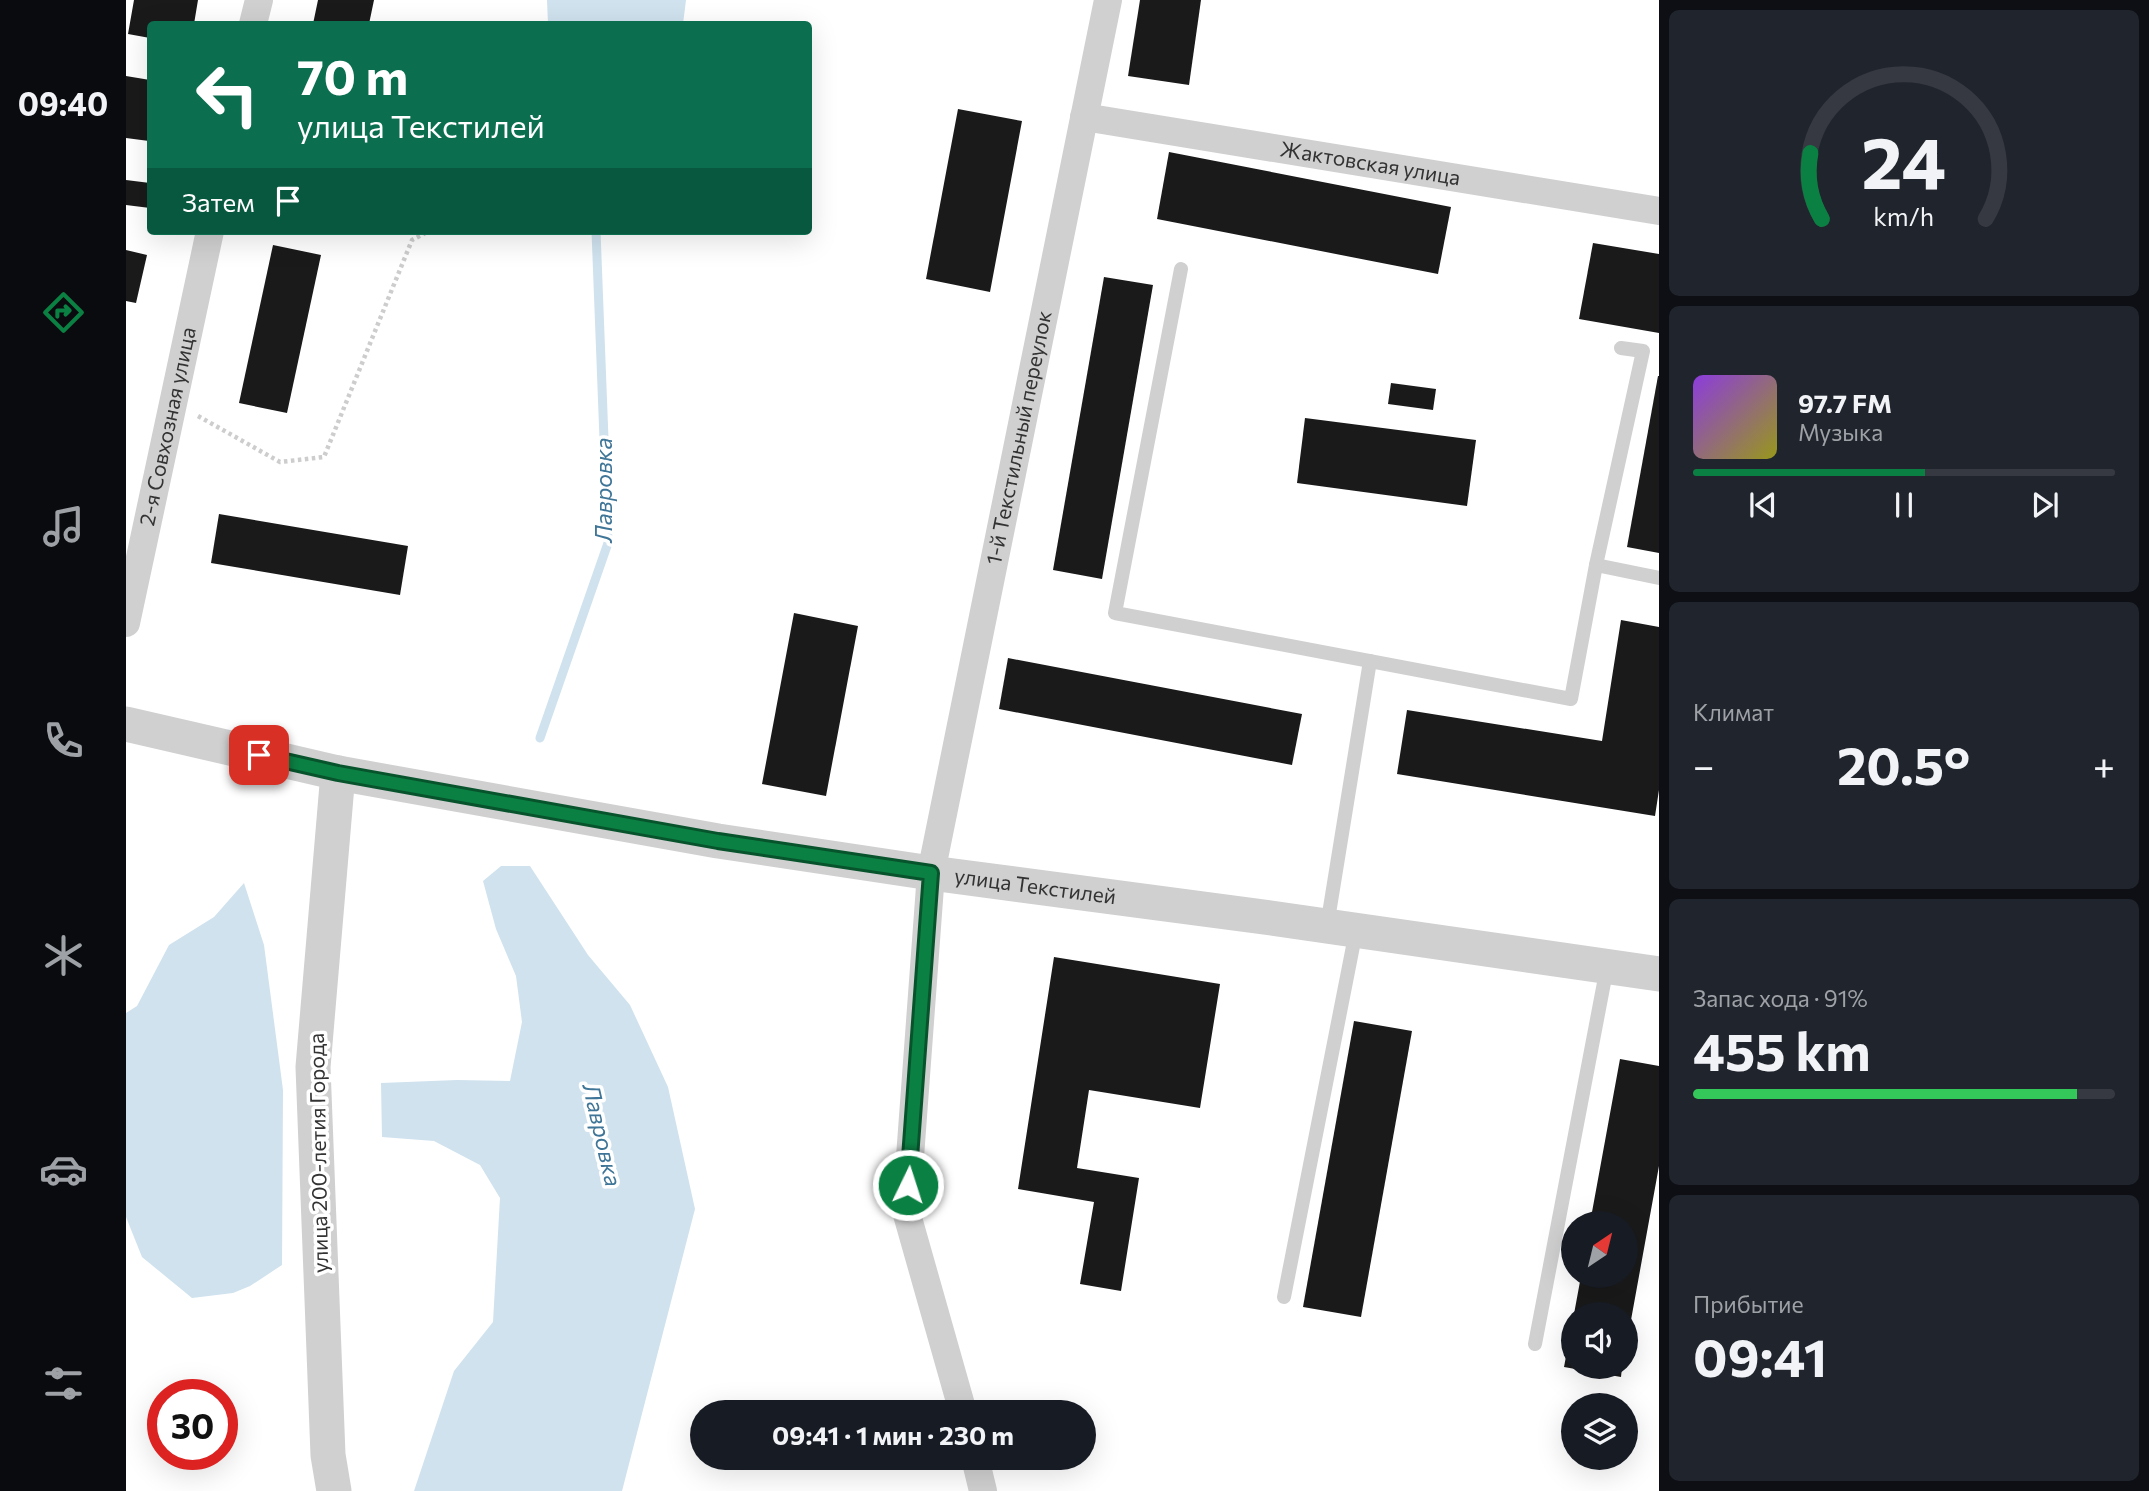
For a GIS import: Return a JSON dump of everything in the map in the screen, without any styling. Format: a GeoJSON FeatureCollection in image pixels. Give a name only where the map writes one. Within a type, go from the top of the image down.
{"type":"FeatureCollection","features":[{"type":"Feature","properties":{"kind":"street"},"geometry":{"type":"LineString","coordinates":[[254,21],[259,0]]}},
{"type":"Feature","properties":{"kind":"street","name":"1-й Текстильный переулок"},"geometry":{"type":"LineString","coordinates":[[959,1400],[906,1211],[931,873],[1108,0]]}},
{"type":"Feature","properties":{"kind":"street","name":"Жактовская улица"},"geometry":{"type":"LineString","coordinates":[[1084,117],[1659,212]]}},
{"type":"Feature","properties":{"kind":"street","name":"2-я Совхозная улица"},"geometry":{"type":"LineString","coordinates":[[126,623],[209,235]]}},
{"type":"Feature","properties":{"kind":"street","name":"улица Текстилей"},"geometry":{"type":"LineString","coordinates":[[126,724],[338,773],[718,841],[1659,974]]}},
{"type":"Feature","properties":{"kind":"street","name":"улица 200-летия Города"},"geometry":{"type":"LineString","coordinates":[[334,1491],[328,1455],[313,1067],[338,773]]}},
{"type":"Feature","properties":{"kind":"street"},"geometry":{"type":"LineString","coordinates":[[978,1470],[984,1491]]}},
{"type":"Feature","properties":{"kind":"lane"},"geometry":{"type":"LineString","coordinates":[[1181,269],[1115,613],[1571,699],[1643,351],[1621,348]]}},
{"type":"Feature","properties":{"kind":"lane"},"geometry":{"type":"LineString","coordinates":[[1597,565],[1659,578]]}},
{"type":"Feature","properties":{"kind":"lane"},"geometry":{"type":"LineString","coordinates":[[1284,1297],[1341,929],[1370,661]]}},
{"type":"Feature","properties":{"kind":"lane"},"geometry":{"type":"LineString","coordinates":[[1535,1344],[1607,967]]}},
{"type":"Feature","properties":{"kind":"path"},"geometry":{"type":"LineString","coordinates":[[174,402],[280,462],[324,457],[412,240],[421,235]]}},
{"type":"Feature","properties":{"kind":"water"},"geometry":{"type":"Polygon","coordinates":[[[547,0],[686,0],[683,21],[548,21],[547,0]]]}},
{"type":"Feature","properties":{"kind":"water"},"geometry":{"type":"Polygon","coordinates":[[[501,866],[530,866],[588,955],[630,1005],[668,1087],[695,1209],[622,1491],[414,1491],[454,1371],[493,1322],[500,1198],[480,1165],[434,1141],[382,1137],[381,1083],[510,1081],[522,1022],[516,976],[496,929],[483,881],[501,866]]]}},
{"type":"Feature","properties":{"kind":"water"},"geometry":{"type":"Polygon","coordinates":[[[244,883],[264,945],[283,1090],[282,1265],[250,1286],[233,1293],[192,1298],[142,1257],[126,1217],[126,1013],[137,1006],[169,945],[214,917],[244,883]]]}},
{"type":"Feature","properties":{"kind":"building"},"geometry":{"type":"Polygon","coordinates":[[[134,0],[198,0],[194,21],[147,21],[147,37],[128,34],[134,0]]]}},
{"type":"Feature","properties":{"kind":"building"},"geometry":{"type":"Polygon","coordinates":[[[318,0],[374,0],[370,21],[314,21],[318,0]]]}},
{"type":"Feature","properties":{"kind":"building"},"geometry":{"type":"Polygon","coordinates":[[[1140,0],[1201,0],[1189,85],[1128,76],[1140,0]]]}},
{"type":"Feature","properties":{"kind":"building"},"geometry":{"type":"Polygon","coordinates":[[[126,76],[147,80],[147,141],[126,138],[126,76]]]}},
{"type":"Feature","properties":{"kind":"building"},"geometry":{"type":"Polygon","coordinates":[[[958,109],[1022,121],[990,292],[926,279],[958,109]]]}},
{"type":"Feature","properties":{"kind":"building"},"geometry":{"type":"Polygon","coordinates":[[[1169,152],[1451,207],[1438,274],[1157,219],[1169,152]]]}},
{"type":"Feature","properties":{"kind":"building"},"geometry":{"type":"Polygon","coordinates":[[[126,180],[147,183],[147,208],[126,205],[126,180]]]}},
{"type":"Feature","properties":{"kind":"building"},"geometry":{"type":"Polygon","coordinates":[[[1593,243],[1659,254],[1659,333],[1579,319],[1593,243]]]}},
{"type":"Feature","properties":{"kind":"building"},"geometry":{"type":"Polygon","coordinates":[[[273,245],[321,255],[287,413],[239,403],[273,245]]]}},
{"type":"Feature","properties":{"kind":"building"},"geometry":{"type":"Polygon","coordinates":[[[126,250],[147,255],[136,303],[126,301],[126,250]]]}},
{"type":"Feature","properties":{"kind":"building"},"geometry":{"type":"Polygon","coordinates":[[[1104,277],[1153,285],[1102,579],[1053,570],[1104,277]]]}},
{"type":"Feature","properties":{"kind":"building"},"geometry":{"type":"Polygon","coordinates":[[[1659,376],[1659,553],[1627,547],[1659,376]]]}},
{"type":"Feature","properties":{"kind":"building"},"geometry":{"type":"Polygon","coordinates":[[[1391,383],[1436,389],[1433,410],[1388,404],[1391,383]]]}},
{"type":"Feature","properties":{"kind":"building"},"geometry":{"type":"Polygon","coordinates":[[[1305,418],[1476,440],[1467,506],[1297,483],[1305,418]]]}},
{"type":"Feature","properties":{"kind":"building"},"geometry":{"type":"Polygon","coordinates":[[[219,514],[408,546],[400,595],[211,563],[219,514]]]}},
{"type":"Feature","properties":{"kind":"building"},"geometry":{"type":"Polygon","coordinates":[[[794,613],[858,626],[826,796],[762,784],[794,613]]]}},
{"type":"Feature","properties":{"kind":"building"},"geometry":{"type":"Polygon","coordinates":[[[1621,620],[1659,627],[1659,790],[1655,816],[1397,774],[1407,710],[1602,741],[1621,620]]]}},
{"type":"Feature","properties":{"kind":"building"},"geometry":{"type":"Polygon","coordinates":[[[1008,658],[1302,714],[1292,765],[999,709],[1008,658]]]}},
{"type":"Feature","properties":{"kind":"building"},"geometry":{"type":"Polygon","coordinates":[[[1054,957],[1220,984],[1200,1108],[1089,1090],[1077,1168],[1139,1178],[1121,1291],[1080,1284],[1094,1202],[1018,1189],[1054,957]]]}},
{"type":"Feature","properties":{"kind":"building"},"geometry":{"type":"Polygon","coordinates":[[[1354,1021],[1412,1031],[1361,1317],[1303,1307],[1354,1021]]]}},
{"type":"Feature","properties":{"kind":"building"},"geometry":{"type":"Polygon","coordinates":[[[1620,1059],[1659,1066],[1659,1166],[1638,1282],[1638,1211],[1592,1211],[1620,1059]]]}},
{"type":"Feature","properties":{"kind":"building"},"geometry":{"type":"Polygon","coordinates":[[[1579,1288],[1637,1288],[1634,1302],[1576,1302],[1579,1288]]]}},
{"type":"Feature","properties":{"kind":"waterway","name":"Лавровка"},"geometry":{"type":"LineString","coordinates":[[540,738],[608,543],[596,235]]}},
{"type":"Feature","properties":{"kind":"route"},"geometry":{"type":"LineString","coordinates":[[259,755],[338,773],[718,841],[931,873],[908,1185]]}}]}
